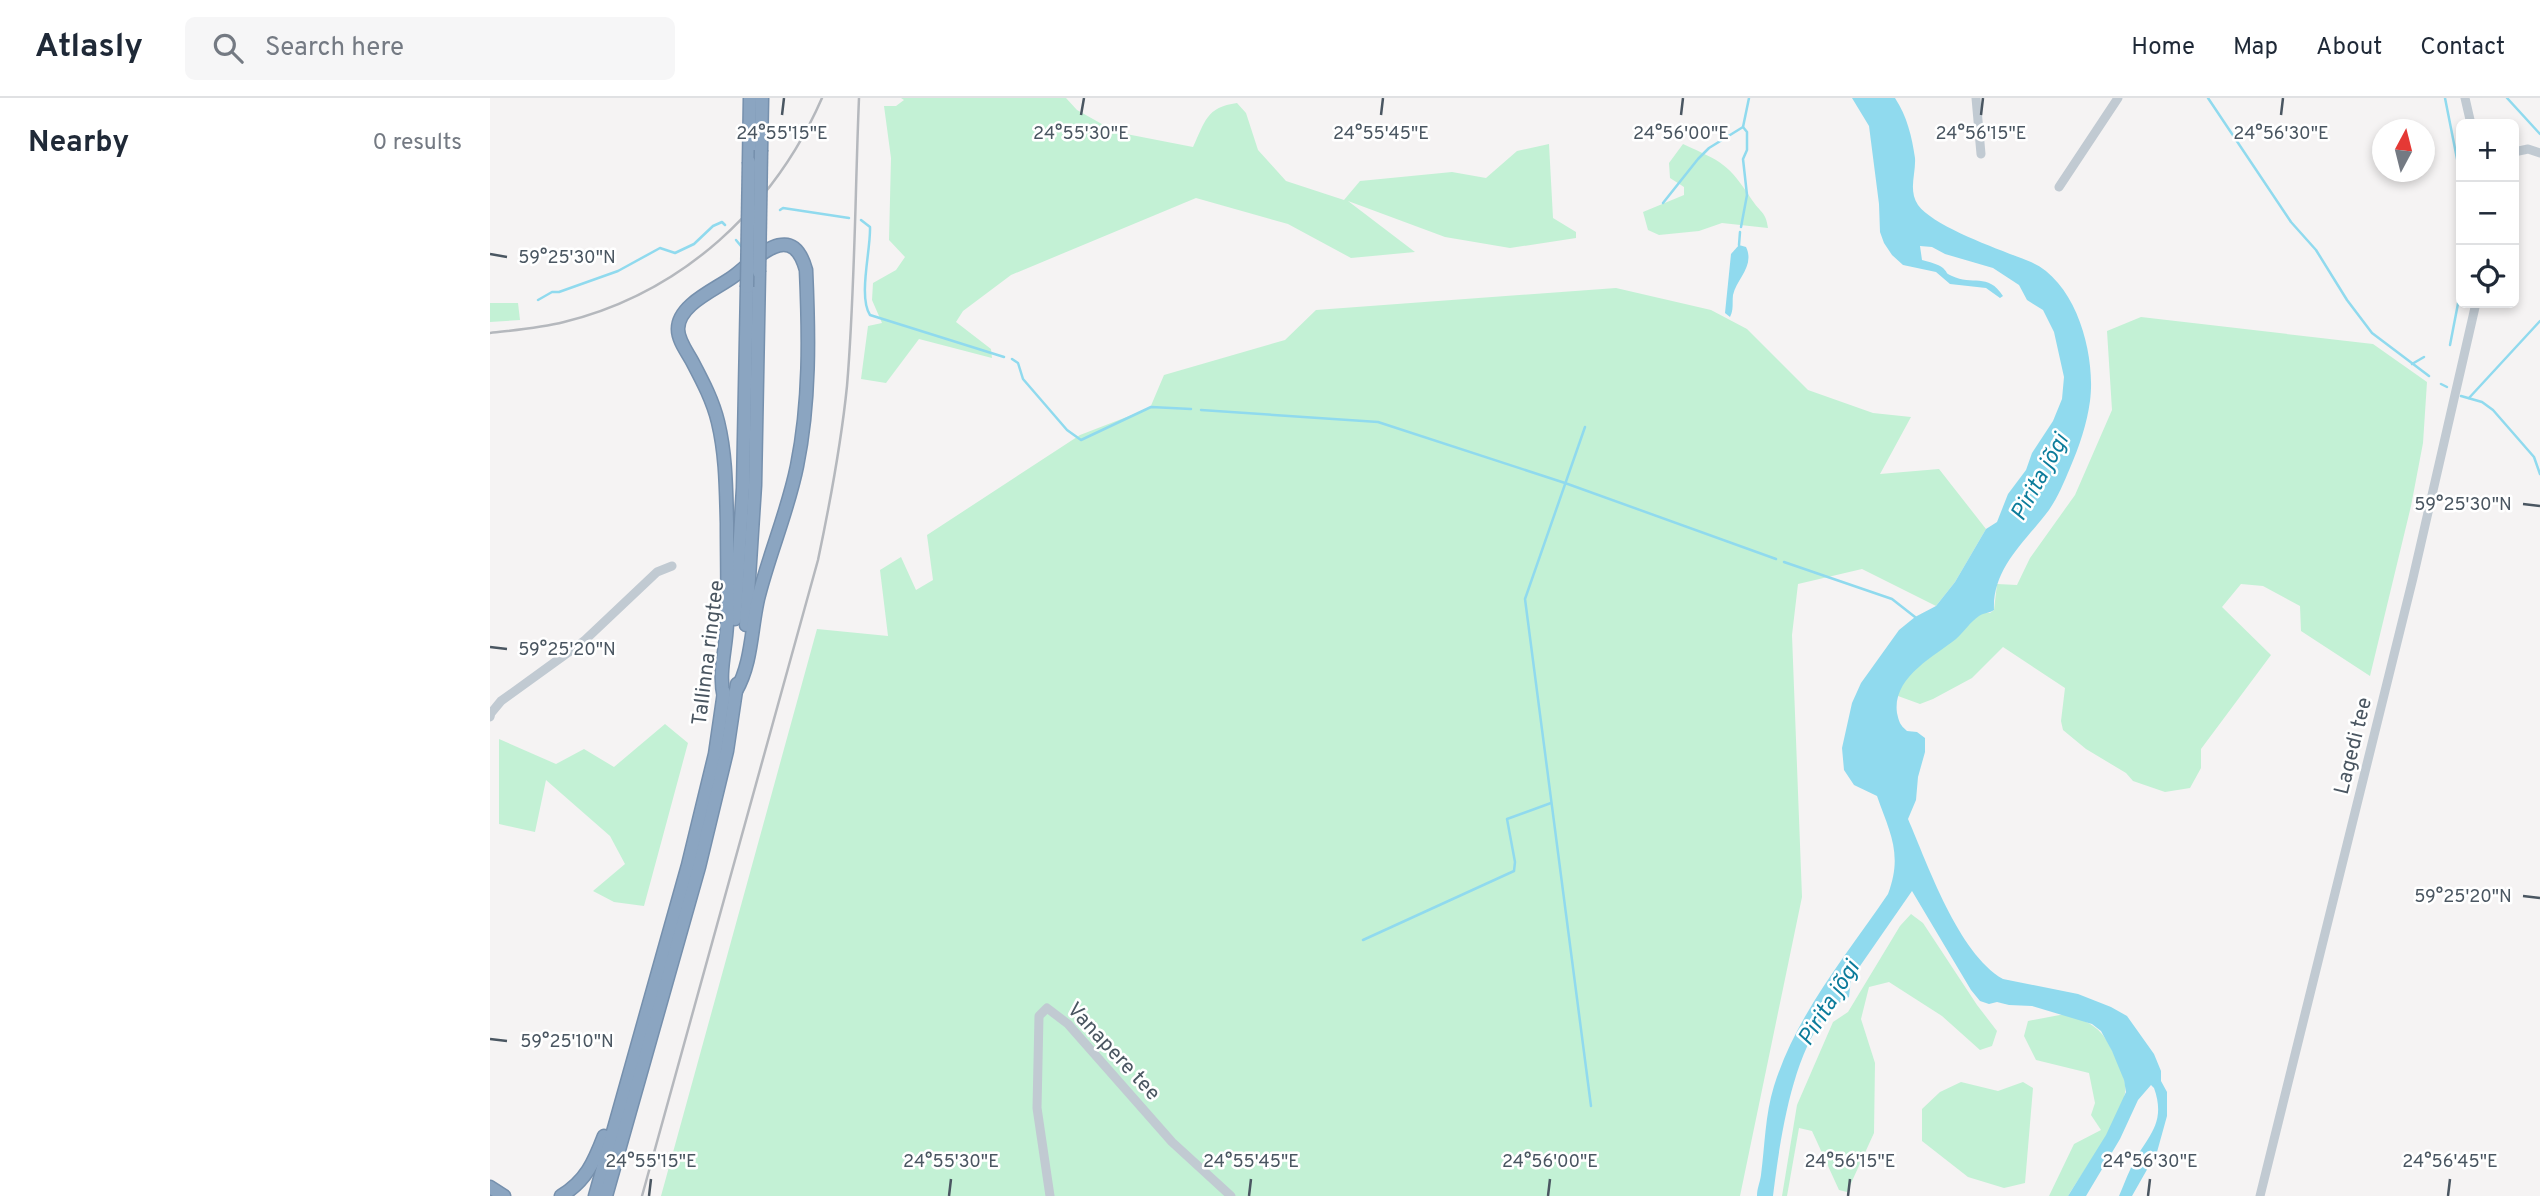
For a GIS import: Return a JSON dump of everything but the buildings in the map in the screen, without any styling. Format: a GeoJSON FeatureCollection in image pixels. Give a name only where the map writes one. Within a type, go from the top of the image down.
{"type":"FeatureCollection","features":[{"type":"Feature","properties":{"kind":"highway","name":"Tallinna ringtee"},"geometry":{"type":"LineString","coordinates":[[595,1196],[702,810],[724,698],[740,559],[750,98]]}},
{"type":"Feature","properties":{"kind":"highway","name":"Tallinna ringtee"},"geometry":{"type":"LineString","coordinates":[[606,1196],[699,867],[724,763],[746,622],[751,564],[762,98]]}},
{"type":"Feature","properties":{"kind":"highway"},"geometry":{"type":"LineString","coordinates":[[724,698],[720,680],[727,628],[726,471],[711,400],[681,342],[679,321],[693,304],[733,277],[769,247],[785,246],[797,252],[803,259],[806,270],[808,378],[805,413],[793,484],[757,602],[746,674],[736,691]]}},
{"type":"Feature","properties":{"kind":"highway"},"geometry":{"type":"LineString","coordinates":[[561,1196],[574,1188],[590,1171],[604,1136],[618,1087],[630,1071]]}},
{"type":"Feature","properties":{"kind":"highway"},"geometry":{"type":"LineString","coordinates":[[490,1187],[504,1196]]}},
{"type":"Feature","properties":{"kind":"street"},"geometry":{"type":"LineString","coordinates":[[1976,98],[1981,154]]}},
{"type":"Feature","properties":{"kind":"street"},"geometry":{"type":"LineString","coordinates":[[2059,187],[2118,98]]}},
{"type":"Feature","properties":{"kind":"street"},"geometry":{"type":"LineString","coordinates":[[2465,98],[2470,119]]}},
{"type":"Feature","properties":{"kind":"street"},"geometry":{"type":"LineString","coordinates":[[2519,151],[2528,149],[2540,153]]}},
{"type":"Feature","properties":{"kind":"street","name":"Lagedi tee"},"geometry":{"type":"LineString","coordinates":[[2260,1196],[2413,578],[2475,308]]}},
{"type":"Feature","properties":{"kind":"street"},"geometry":{"type":"LineString","coordinates":[[490,717],[501,702],[603,625],[657,572],[672,566]]}},
{"type":"Feature","properties":{"kind":"street","name":"Vanapere tee"},"geometry":{"type":"LineString","coordinates":[[1050,1196],[1037,1108],[1039,1016],[1047,1008],[1068,1024],[1172,1142],[1231,1196]]}},
{"type":"Feature","properties":{"kind":"green space"},"geometry":{"type":"Polygon","coordinates":[[[901,98],[1066,98],[1077,110],[1116,132],[1193,147],[1204,123],[1213,112],[1237,103],[1246,113],[1258,150],[1286,181],[1344,200],[1360,181],[1452,172],[1486,178],[1517,151],[1549,144],[1553,218],[1576,232],[1576,238],[1510,248],[1445,237],[1348,201],[1415,252],[1351,258],[1288,224],[1196,198],[1011,275],[963,311],[956,322],[991,349],[992,358],[919,339],[886,383],[861,379],[868,326],[882,323],[872,300],[873,283],[896,270],[905,257],[889,240],[891,158],[884,106],[896,106],[904,100],[901,98]]]}},
{"type":"Feature","properties":{"kind":"green space"},"geometry":{"type":"Polygon","coordinates":[[[1683,144],[1716,160],[1730,171],[1764,215],[1768,228],[1722,223],[1699,231],[1659,235],[1648,230],[1643,212],[1684,195],[1684,187],[1670,178],[1669,163],[1683,144]]]}},
{"type":"Feature","properties":{"kind":"green space"},"geometry":{"type":"Polygon","coordinates":[[[1616,288],[1711,310],[1747,329],[1808,390],[1873,413],[1911,417],[1880,474],[1939,469],[1986,529],[1955,582],[1936,606],[1862,569],[1798,584],[1792,635],[1802,897],[1740,1196],[661,1196],[817,629],[888,636],[880,570],[901,557],[916,590],[933,580],[927,535],[1080,435],[1150,408],[1164,375],[1285,340],[1316,310],[1616,288]]]}},
{"type":"Feature","properties":{"kind":"green space"},"geometry":{"type":"Polygon","coordinates":[[[490,303],[518,303],[520,320],[490,322],[490,303]]]}},
{"type":"Feature","properties":{"kind":"green space"},"geometry":{"type":"Polygon","coordinates":[[[2141,317],[2373,344],[2427,382],[2423,443],[2411,506],[2370,676],[2301,631],[2300,606],[2263,586],[2241,584],[2222,607],[2271,655],[2201,749],[2201,768],[2190,788],[2165,792],[2133,781],[2126,773],[2086,749],[2063,730],[2061,721],[2065,688],[2003,647],[1972,678],[1933,699],[1920,704],[1898,696],[1902,647],[1951,608],[1990,613],[1994,610],[1997,584],[2017,585],[2030,558],[2075,495],[2112,410],[2107,331],[2141,317]]]}},
{"type":"Feature","properties":{"kind":"green space"},"geometry":{"type":"Polygon","coordinates":[[[665,724],[688,743],[644,906],[614,902],[593,891],[625,864],[610,836],[546,780],[535,832],[499,824],[499,739],[556,764],[584,749],[614,767],[665,724]]]}},
{"type":"Feature","properties":{"kind":"green space"},"geometry":{"type":"Polygon","coordinates":[[[1911,914],[1923,923],[1997,1031],[1992,1046],[1980,1050],[1942,1016],[1889,982],[1869,987],[1861,1019],[1875,1063],[1874,1133],[1847,1192],[1839,1190],[1812,1131],[1799,1128],[1787,1196],[1782,1196],[1797,1105],[1833,1022],[1848,1012],[1900,926],[1911,914]]]}},
{"type":"Feature","properties":{"kind":"green space"},"geometry":{"type":"Polygon","coordinates":[[[2065,1014],[2090,1024],[2102,1033],[2121,1070],[2125,1093],[2109,1131],[2068,1196],[2049,1196],[2074,1144],[2101,1130],[2091,1115],[2095,1103],[2089,1073],[2036,1060],[2024,1036],[2028,1021],[2065,1014]]]}},
{"type":"Feature","properties":{"kind":"green space"},"geometry":{"type":"Polygon","coordinates":[[[1961,1082],[1998,1091],[2023,1082],[2033,1088],[2025,1183],[2004,1188],[1968,1177],[1922,1141],[1922,1109],[1940,1092],[1961,1082]]]}},
{"type":"Feature","properties":{"kind":"water","name":"Pirita jõgi"},"geometry":{"type":"Polygon","coordinates":[[[1852,98],[1895,98],[1906,119],[1912,142],[1915,158],[1913,194],[1918,205],[1927,214],[1954,230],[2031,262],[2047,272],[2071,303],[2086,343],[2091,383],[2089,410],[2079,444],[2058,495],[2004,568],[1995,595],[1994,610],[1976,618],[1956,639],[1907,679],[1897,701],[1897,713],[1900,723],[1907,731],[1917,732],[1925,738],[1916,800],[1908,819],[1946,906],[1972,950],[1987,967],[2003,979],[2078,994],[2127,1016],[2154,1054],[2161,1071],[2161,1081],[2167,1092],[2167,1116],[2157,1152],[2132,1196],[2119,1196],[2135,1159],[2156,1123],[2158,1101],[2154,1088],[2151,1085],[2138,1100],[2120,1139],[2086,1196],[2068,1196],[2106,1135],[2126,1092],[2112,1051],[2101,1031],[2092,1024],[2032,1006],[1997,1002],[1989,1004],[1980,1001],[1912,891],[1851,979],[1849,997],[1830,1011],[1815,1031],[1793,1086],[1773,1196],[1757,1196],[1769,1108],[1784,1059],[1809,1010],[1888,894],[1892,880],[1895,855],[1877,796],[1854,785],[1844,770],[1842,748],[1852,703],[1861,683],[1899,630],[1915,617],[1936,606],[1955,582],[1986,529],[1997,522],[2008,494],[2026,470],[2032,453],[2053,421],[2062,399],[2064,377],[2054,332],[2043,310],[2027,300],[2019,285],[1993,268],[1945,254],[1932,247],[1920,246],[1922,260],[1939,265],[1948,274],[1959,279],[1992,284],[2003,296],[2000,298],[1986,288],[1950,284],[1936,272],[1903,265],[1892,255],[1880,232],[1869,126],[1852,98]]]}},
{"type":"Feature","properties":{"kind":"water"},"geometry":{"type":"Polygon","coordinates":[[[1739,245],[1746,247],[1748,260],[1733,295],[1730,317],[1725,313],[1731,254],[1739,245]]]}},
{"type":"Feature","properties":{"kind":"waterway"},"geometry":{"type":"LineString","coordinates":[[1663,203],[1709,148],[1743,127],[1749,98]]}},
{"type":"Feature","properties":{"kind":"waterway"},"geometry":{"type":"LineString","coordinates":[[2208,98],[2291,222],[2316,250],[2347,300],[2372,333],[2429,376]]}},
{"type":"Feature","properties":{"kind":"waterway"},"geometry":{"type":"LineString","coordinates":[[2445,98],[2456,154]]}},
{"type":"Feature","properties":{"kind":"waterway"},"geometry":{"type":"LineString","coordinates":[[2507,98],[2540,134]]}},
{"type":"Feature","properties":{"kind":"waterway"},"geometry":{"type":"LineString","coordinates":[[1741,227],[1747,195],[1743,159],[1747,150],[1747,132],[1743,127]]}},
{"type":"Feature","properties":{"kind":"waterway"},"geometry":{"type":"LineString","coordinates":[[780,210],[783,208],[849,218]]}},
{"type":"Feature","properties":{"kind":"waterway"},"geometry":{"type":"LineString","coordinates":[[861,220],[870,227],[865,285],[870,315],[1004,357]]}},
{"type":"Feature","properties":{"kind":"waterway"},"geometry":{"type":"LineString","coordinates":[[538,300],[552,292],[559,292],[618,271],[660,248],[675,253],[694,244],[713,226],[722,222],[725,225]]}},
{"type":"Feature","properties":{"kind":"waterway"},"geometry":{"type":"LineString","coordinates":[[1739,245],[1740,232]]}},
{"type":"Feature","properties":{"kind":"waterway"},"geometry":{"type":"LineString","coordinates":[[736,240],[741,246],[743,244]]}},
{"type":"Feature","properties":{"kind":"waterway"},"geometry":{"type":"LineString","coordinates":[[2450,345],[2457,308]]}},
{"type":"Feature","properties":{"kind":"waterway"},"geometry":{"type":"LineString","coordinates":[[2469,398],[2540,321]]}},
{"type":"Feature","properties":{"kind":"waterway"},"geometry":{"type":"LineString","coordinates":[[2412,364],[2424,357]]}},
{"type":"Feature","properties":{"kind":"waterway"},"geometry":{"type":"LineString","coordinates":[[1012,359],[1018,363],[1023,379],[1067,430],[1081,440],[1151,407],[1191,409]]}},
{"type":"Feature","properties":{"kind":"waterway"},"geometry":{"type":"LineString","coordinates":[[2441,384],[2447,387]]}},
{"type":"Feature","properties":{"kind":"waterway"},"geometry":{"type":"LineString","coordinates":[[2461,396],[2482,402],[2493,410],[2534,457],[2540,474]]}},
{"type":"Feature","properties":{"kind":"waterway"},"geometry":{"type":"LineString","coordinates":[[1201,410],[1378,422],[1565,483],[1776,559]]}},
{"type":"Feature","properties":{"kind":"waterway"},"geometry":{"type":"LineString","coordinates":[[1585,427],[1525,599],[1591,1106]]}},
{"type":"Feature","properties":{"kind":"waterway"},"geometry":{"type":"LineString","coordinates":[[1784,562],[1892,599],[1915,617]]}},
{"type":"Feature","properties":{"kind":"waterway"},"geometry":{"type":"LineString","coordinates":[[1363,940],[1514,871],[1515,862],[1507,819],[1551,803]]}},
{"type":"Feature","properties":{"kind":"railway"},"geometry":{"type":"LineString","coordinates":[[490,333],[555,324],[607,309],[647,290],[685,267],[719,240],[750,210],[778,175],[802,138],[822,98]]}},
{"type":"Feature","properties":{"kind":"railway"},"geometry":{"type":"LineString","coordinates":[[642,1196],[818,560],[827,517],[850,350],[859,98]]}}]}
